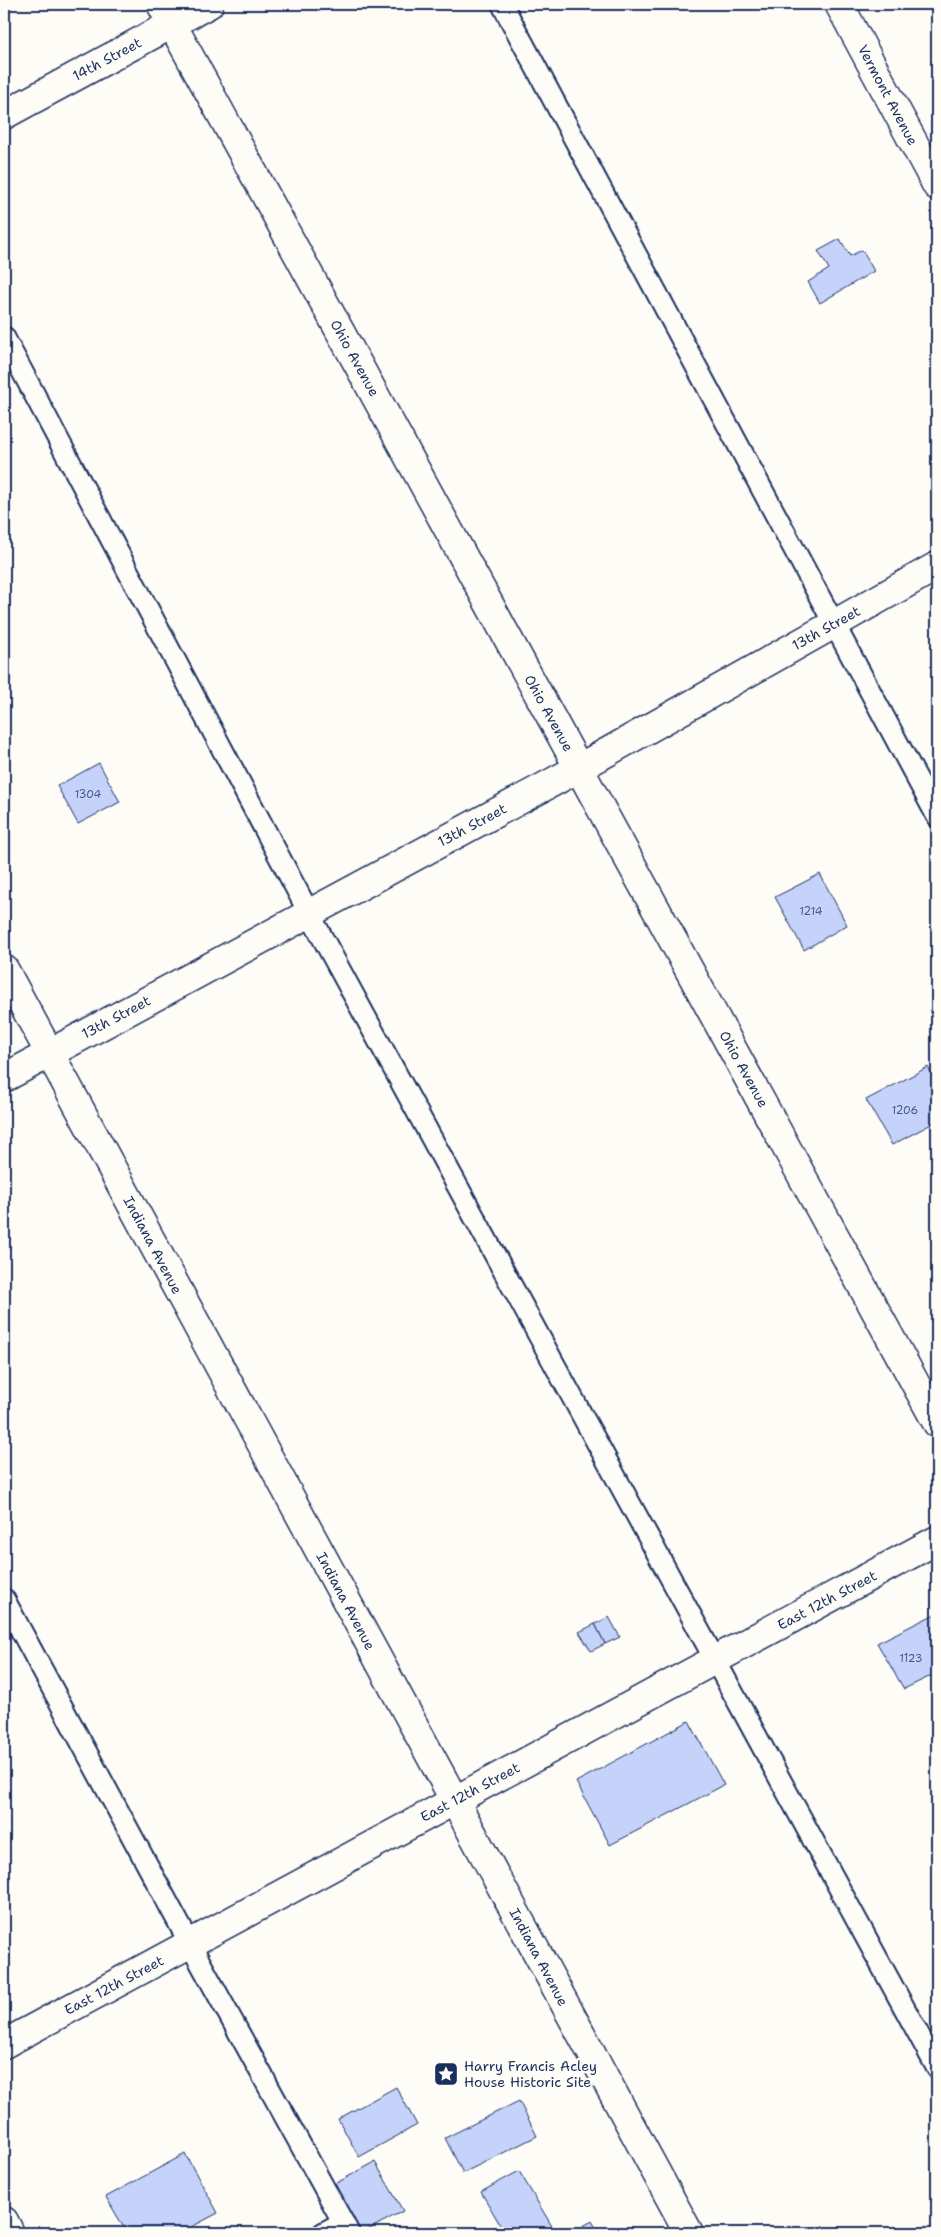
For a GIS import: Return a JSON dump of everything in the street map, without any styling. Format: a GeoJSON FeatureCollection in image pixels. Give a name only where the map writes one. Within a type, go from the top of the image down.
{"type":"FeatureCollection","features":[{"type":"Feature","properties":{"kind":"street","name":"14th Street"},"geometry":{"type":"LineString","coordinates":[[4,115],[167,14],[209,4]]}},
{"type":"Feature","properties":{"kind":"street","name":"Vermont Avenue"},"geometry":{"type":"LineString","coordinates":[[839,4],[937,186]]}},
{"type":"Feature","properties":{"kind":"street","name":"Ohio Avenue"},"geometry":{"type":"LineString","coordinates":[[167,14],[937,1423]]}},
{"type":"Feature","properties":{"kind":"street","name":"13th Street"},"geometry":{"type":"LineString","coordinates":[[4,1078],[579,768],[937,566]]}},
{"type":"Feature","properties":{"kind":"street","name":"Indiana Avenue"},"geometry":{"type":"LineString","coordinates":[[4,969],[689,2233]]}},
{"type":"Feature","properties":{"kind":"street","name":"East 12th Street"},"geometry":{"type":"LineString","coordinates":[[4,2044],[937,1540]]}},
{"type":"Feature","properties":{"kind":"street"},"geometry":{"type":"LineString","coordinates":[[4,2221],[10,2233]]}},
{"type":"Feature","properties":{"kind":"lane"},"geometry":{"type":"LineString","coordinates":[[502,4],[937,816]]}},
{"type":"Feature","properties":{"kind":"lane"},"geometry":{"type":"LineString","coordinates":[[4,337],[308,913],[937,2068]]}},
{"type":"Feature","properties":{"kind":"lane"},"geometry":{"type":"LineString","coordinates":[[4,1598],[190,1944],[346,2228],[323,2233]]}},
{"type":"Feature","properties":{"kind":"building"},"geometry":{"type":"Polygon","coordinates":[[[840,239],[850,256],[862,250],[874,271],[820,303],[808,282],[829,269],[818,251],[840,239]]]}},
{"type":"Feature","properties":{"kind":"building"},"geometry":{"type":"Polygon","coordinates":[[[99,763],[120,802],[78,824],[57,786],[99,763]]]}},
{"type":"Feature","properties":{"kind":"building"},"geometry":{"type":"Polygon","coordinates":[[[820,874],[847,925],[804,950],[775,897],[820,874]]]}},
{"type":"Feature","properties":{"kind":"building"},"geometry":{"type":"Polygon","coordinates":[[[928,1067],[937,1085],[937,1121],[892,1145],[866,1100],[928,1067]]]}},
{"type":"Feature","properties":{"kind":"building"},"geometry":{"type":"Polygon","coordinates":[[[937,1613],[937,1673],[904,1689],[877,1643],[937,1613]]]}},
{"type":"Feature","properties":{"kind":"building"},"geometry":{"type":"Polygon","coordinates":[[[609,1617],[620,1637],[605,1644],[595,1624],[609,1617]]]}},
{"type":"Feature","properties":{"kind":"building"},"geometry":{"type":"Polygon","coordinates":[[[595,1624],[605,1644],[591,1651],[579,1632],[595,1624]]]}},
{"type":"Feature","properties":{"kind":"building"},"geometry":{"type":"Polygon","coordinates":[[[689,1721],[724,1785],[610,1845],[576,1782],[689,1721]]]}},
{"type":"Feature","properties":{"kind":"building"},"geometry":{"type":"Polygon","coordinates":[[[396,2087],[417,2125],[359,2157],[338,2119],[396,2087]]]}},
{"type":"Feature","properties":{"kind":"building"},"geometry":{"type":"Polygon","coordinates":[[[519,2101],[537,2136],[463,2173],[445,2138],[519,2101]]]}},
{"type":"Feature","properties":{"kind":"building"},"geometry":{"type":"Polygon","coordinates":[[[185,2154],[218,2213],[180,2233],[127,2233],[106,2197],[185,2154]]]}},
{"type":"Feature","properties":{"kind":"building"},"geometry":{"type":"Polygon","coordinates":[[[375,2162],[403,2211],[362,2233],[357,2233],[331,2186],[375,2162]]]}},
{"type":"Feature","properties":{"kind":"building"},"geometry":{"type":"Polygon","coordinates":[[[519,2171],[556,2233],[505,2233],[481,2192],[519,2171]]]}},
{"type":"Feature","properties":{"kind":"building"},"geometry":{"type":"Polygon","coordinates":[[[592,2221],[599,2233],[571,2233],[592,2221]]]}},
{"type":"Feature","properties":{"kind":"place","name":"Harry Francis Acley House Historic Site"},"geometry":{"type":"Point","coordinates":[446,2074]}}]}
